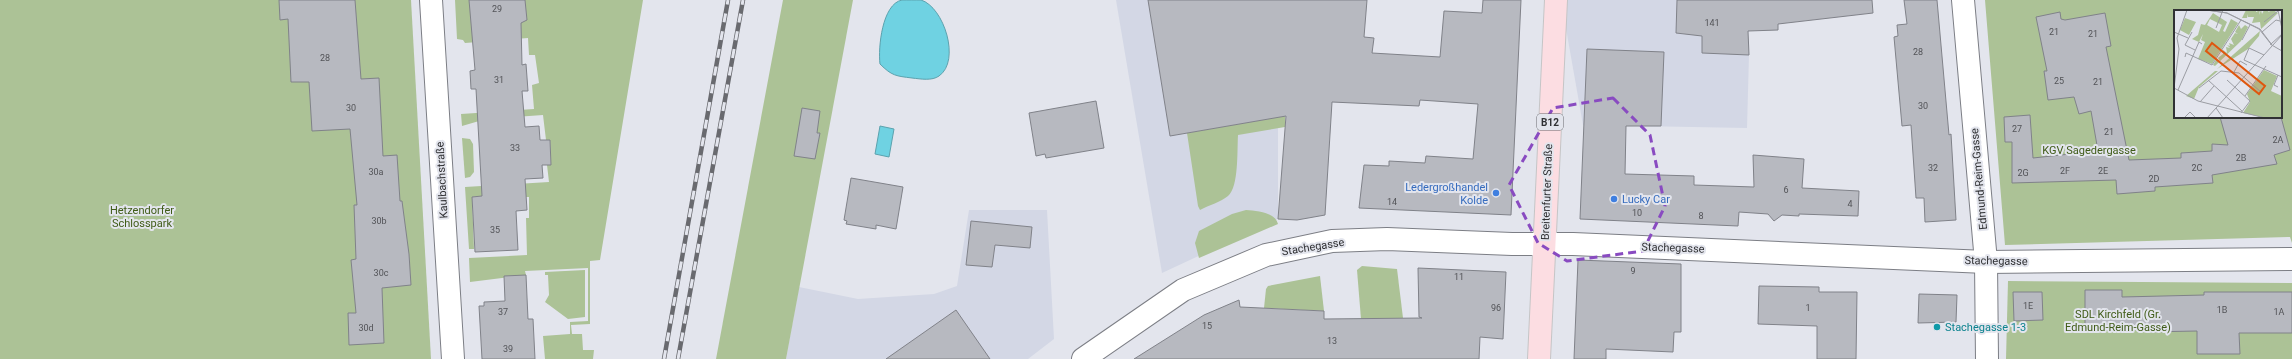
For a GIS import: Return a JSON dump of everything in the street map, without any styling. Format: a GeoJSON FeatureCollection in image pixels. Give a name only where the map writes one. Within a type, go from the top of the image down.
{"type":"FeatureCollection","features":[{"type":"Feature","properties":{"kind":"main road","name":"Breitenfurter Straße"},"geometry":{"type":"LineString","coordinates":[[1539,359],[1556,0]]}},
{"type":"Feature","properties":{"kind":"street","name":"Kaulbachstraße"},"geometry":{"type":"LineString","coordinates":[[431,0],[453,359]]}},
{"type":"Feature","properties":{"kind":"street","name":"Edmund-Reim-Gasse"},"geometry":{"type":"LineString","coordinates":[[1963,0],[1986,262],[1987,359]]}},
{"type":"Feature","properties":{"kind":"street","name":"Stachegasse"},"geometry":{"type":"LineString","coordinates":[[1083,359],[1183,290],[1266,255],[1332,241],[1387,240],[1545,244],[1986,262],[2292,259]]}},
{"type":"Feature","properties":{"kind":"highlighted area"},"geometry":{"type":"Polygon","coordinates":[[[1613,98],[1650,135],[1665,206],[1643,251],[1567,261],[1538,243],[1509,185],[1553,108],[1613,98]]]}},
{"type":"Feature","properties":{"kind":"shaded area"},"geometry":{"type":"Polygon","coordinates":[[[1116,0],[1262,0],[1278,98],[1278,219],[1162,273],[1116,0]]]}},
{"type":"Feature","properties":{"kind":"shaded area"},"geometry":{"type":"Polygon","coordinates":[[[1561,0],[1746,0],[1749,55],[1747,128],[1583,125],[1561,0]]]}},
{"type":"Feature","properties":{"kind":"shaded area"},"geometry":{"type":"Polygon","coordinates":[[[969,210],[1047,210],[1054,339],[1028,359],[786,359],[799,287],[858,299],[934,294],[957,286],[969,210]]]}},
{"type":"Feature","properties":{"kind":"green space","name":"Hetzendorfer Schlosspark"},"geometry":{"type":"Polygon","coordinates":[[[0,0],[411,0],[431,359],[0,359],[0,0]]]}},
{"type":"Feature","properties":{"kind":"green space"},"geometry":{"type":"Polygon","coordinates":[[[455,0],[643,0],[600,260],[590,261],[590,324],[571,325],[572,334],[582,334],[583,350],[594,350],[593,359],[545,359],[543,336],[570,334],[570,322],[588,321],[588,268],[525,271],[526,275],[470,282],[469,258],[527,255],[526,218],[529,218],[529,197],[515,197],[515,194],[472,197],[474,249],[469,249],[465,187],[549,182],[547,165],[551,164],[550,140],[546,140],[543,115],[486,119],[462,126],[461,114],[534,109],[532,85],[539,83],[535,55],[529,55],[528,38],[465,43],[463,40],[457,39],[455,0]]]}},
{"type":"Feature","properties":{"kind":"green space"},"geometry":{"type":"Polygon","coordinates":[[[783,0],[853,0],[786,359],[716,359],[783,0]]]}},
{"type":"Feature","properties":{"kind":"green space","name":"KGV Sagedergasse"},"geometry":{"type":"Polygon","coordinates":[[[1985,0],[2292,0],[2292,243],[2290,237],[2005,245],[1985,0]]]}},
{"type":"Feature","properties":{"kind":"green space"},"geometry":{"type":"Polygon","coordinates":[[[1285,116],[1285,127],[1238,135],[1236,176],[1232,191],[1225,198],[1200,210],[1198,206],[1187,133],[1285,116]]]}},
{"type":"Feature","properties":{"kind":"green space"},"geometry":{"type":"Polygon","coordinates":[[[462,138],[470,139],[473,144],[474,172],[470,177],[465,178],[462,138]]]}},
{"type":"Feature","properties":{"kind":"green space"},"geometry":{"type":"Polygon","coordinates":[[[1246,210],[1265,213],[1273,217],[1278,224],[1199,258],[1195,243],[1199,231],[1232,214],[1246,210]]]}},
{"type":"Feature","properties":{"kind":"green space"},"geometry":{"type":"Polygon","coordinates":[[[1362,266],[1397,269],[1403,318],[1361,319],[1357,270],[1362,266]]]}},
{"type":"Feature","properties":{"kind":"green space"},"geometry":{"type":"Polygon","coordinates":[[[585,270],[585,317],[568,319],[545,302],[549,295],[548,275],[545,275],[545,272],[585,270]]]}},
{"type":"Feature","properties":{"kind":"green space"},"geometry":{"type":"Polygon","coordinates":[[[1320,276],[1324,311],[1264,308],[1266,289],[1268,286],[1320,276]]]}},
{"type":"Feature","properties":{"kind":"green space","name":"SDL Kirchfeld (Gr. Edmund-Reim-Gasse)"},"geometry":{"type":"Polygon","coordinates":[[[2008,281],[2292,283],[2292,359],[2006,359],[2008,281]]]}},
{"type":"Feature","properties":{"kind":"water"},"geometry":{"type":"Polygon","coordinates":[[[902,0],[921,0],[937,13],[943,23],[949,47],[949,59],[945,69],[936,78],[923,79],[898,76],[888,71],[880,64],[881,38],[886,18],[890,9],[895,3],[902,0]]]}},
{"type":"Feature","properties":{"kind":"water"},"geometry":{"type":"Polygon","coordinates":[[[880,126],[894,129],[889,157],[875,154],[880,126]]]}},
{"type":"Feature","properties":{"kind":"building"},"geometry":{"type":"Polygon","coordinates":[[[279,0],[355,0],[361,79],[379,78],[383,156],[397,155],[400,201],[402,201],[409,254],[411,285],[382,288],[384,343],[349,345],[348,313],[356,313],[351,260],[356,259],[354,205],[357,205],[350,129],[312,131],[309,82],[291,82],[288,19],[280,20],[279,0]]]}},
{"type":"Feature","properties":{"kind":"building"},"geometry":{"type":"Polygon","coordinates":[[[469,0],[525,0],[527,20],[521,23],[522,65],[526,64],[528,91],[522,91],[525,127],[539,126],[540,140],[550,140],[551,165],[542,165],[543,178],[525,179],[527,210],[516,211],[518,250],[475,252],[472,197],[482,196],[476,89],[471,89],[470,71],[475,70],[469,0]]]}},
{"type":"Feature","properties":{"kind":"building"},"geometry":{"type":"Polygon","coordinates":[[[1148,0],[1367,0],[1364,37],[1374,38],[1372,53],[1440,57],[1444,11],[1482,13],[1483,0],[1521,0],[1511,215],[1359,208],[1364,165],[1389,166],[1389,161],[1425,163],[1426,156],[1473,159],[1478,104],[1420,100],[1419,106],[1332,102],[1325,215],[1297,220],[1278,219],[1286,116],[1170,136],[1148,0]]]}},
{"type":"Feature","properties":{"kind":"building"},"geometry":{"type":"Polygon","coordinates":[[[1677,0],[1872,0],[1873,13],[1778,24],[1778,30],[1748,31],[1749,55],[1702,53],[1702,36],[1676,33],[1677,0]]]}},
{"type":"Feature","properties":{"kind":"building"},"geometry":{"type":"Polygon","coordinates":[[[1904,0],[1937,0],[1949,135],[1951,134],[1956,220],[1925,222],[1924,198],[1916,198],[1911,125],[1902,126],[1894,37],[1898,36],[1897,25],[1907,24],[1904,0]]]}},
{"type":"Feature","properties":{"kind":"building"},"geometry":{"type":"Polygon","coordinates":[[[2060,12],[2061,19],[2065,20],[2105,13],[2111,46],[2106,47],[2129,160],[2181,158],[2181,153],[2212,151],[2212,144],[2228,145],[2220,118],[2281,118],[2290,150],[2274,155],[2277,164],[2212,175],[2213,183],[2155,187],[2155,191],[2117,194],[2116,180],[2012,183],[2012,142],[2005,142],[2004,117],[2030,115],[2033,158],[2098,151],[2091,111],[2079,114],[2074,97],[2048,100],[2044,71],[2047,71],[2036,17],[2060,12]]]}},
{"type":"Feature","properties":{"kind":"building"},"geometry":{"type":"Polygon","coordinates":[[[1587,49],[1664,52],[1661,126],[1626,126],[1625,174],[1694,176],[1694,185],[1754,187],[1753,155],[1804,159],[1802,188],[1859,191],[1858,216],[1799,214],[1799,216],[1782,215],[1774,221],[1768,214],[1739,212],[1738,226],[1580,219],[1587,49]]]}},
{"type":"Feature","properties":{"kind":"building"},"geometry":{"type":"Polygon","coordinates":[[[1096,101],[1104,148],[1046,158],[1045,154],[1036,156],[1029,113],[1096,101]]]}},
{"type":"Feature","properties":{"kind":"building"},"geometry":{"type":"Polygon","coordinates":[[[802,108],[820,111],[817,133],[820,133],[815,159],[794,156],[802,108]]]}},
{"type":"Feature","properties":{"kind":"building"},"geometry":{"type":"Polygon","coordinates":[[[851,178],[903,187],[896,229],[876,225],[876,229],[846,224],[847,221],[844,220],[851,178]]]}},
{"type":"Feature","properties":{"kind":"building"},"geometry":{"type":"Polygon","coordinates":[[[971,221],[1032,227],[1030,248],[995,245],[992,267],[966,265],[971,221]]]}},
{"type":"Feature","properties":{"kind":"building"},"geometry":{"type":"Polygon","coordinates":[[[1578,260],[1681,264],[1681,332],[1674,332],[1673,352],[1606,349],[1606,359],[1574,359],[1578,260]]]}},
{"type":"Feature","properties":{"kind":"building"},"geometry":{"type":"Polygon","coordinates":[[[1418,268],[1506,272],[1503,339],[1480,337],[1479,359],[1134,359],[1204,315],[1239,300],[1240,307],[1324,311],[1324,319],[1422,318],[1419,317],[1418,268]]]}},
{"type":"Feature","properties":{"kind":"building"},"geometry":{"type":"Polygon","coordinates":[[[526,275],[528,319],[533,319],[535,359],[482,359],[479,306],[484,306],[484,302],[505,301],[504,276],[526,275]]]}},
{"type":"Feature","properties":{"kind":"building"},"geometry":{"type":"Polygon","coordinates":[[[1759,286],[1819,287],[1819,292],[1857,292],[1856,359],[1817,359],[1817,326],[1758,324],[1759,286]]]}},
{"type":"Feature","properties":{"kind":"building"},"geometry":{"type":"Polygon","coordinates":[[[2085,290],[2122,290],[2122,297],[2204,295],[2204,292],[2292,292],[2292,333],[2239,333],[2240,354],[2197,354],[2197,331],[2146,332],[2146,328],[2085,328],[2085,290]]]}},
{"type":"Feature","properties":{"kind":"building"},"geometry":{"type":"Polygon","coordinates":[[[2013,292],[2042,292],[2043,320],[2014,321],[2013,292]]]}},
{"type":"Feature","properties":{"kind":"building"},"geometry":{"type":"Polygon","coordinates":[[[1919,294],[1957,295],[1956,322],[1918,323],[1919,294]]]}},
{"type":"Feature","properties":{"kind":"building"},"geometry":{"type":"Polygon","coordinates":[[[956,310],[990,359],[886,359],[956,310]]]}},
{"type":"Feature","properties":{"kind":"railway"},"geometry":{"type":"LineString","coordinates":[[664,359],[728,0]]}},
{"type":"Feature","properties":{"kind":"railway"},"geometry":{"type":"LineString","coordinates":[[678,359],[743,0]]}},
{"type":"Feature","properties":{"kind":"place","name":"Ledergroßhandel Kolde"},"geometry":{"type":"Point","coordinates":[1496,193]}},
{"type":"Feature","properties":{"kind":"place","name":"Lucky Car"},"geometry":{"type":"Point","coordinates":[1614,199]}},
{"type":"Feature","properties":{"kind":"place","name":"Stachegasse 1-3"},"geometry":{"type":"Point","coordinates":[1937,327]}}]}
